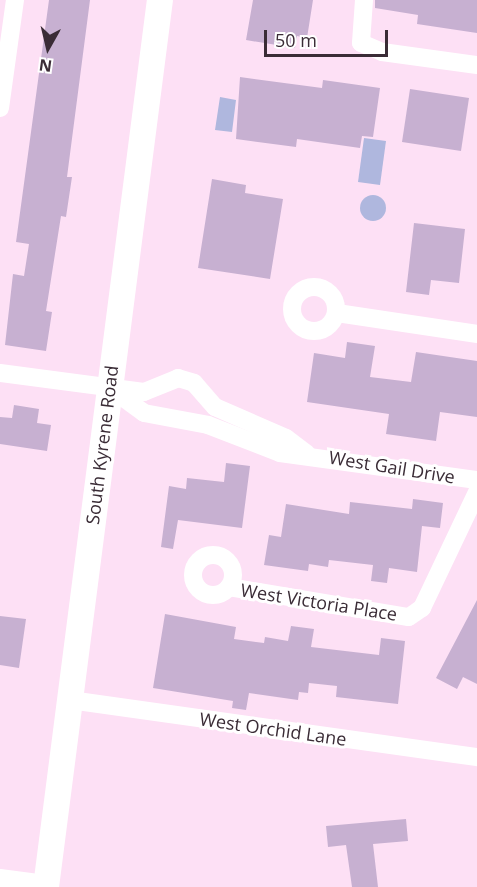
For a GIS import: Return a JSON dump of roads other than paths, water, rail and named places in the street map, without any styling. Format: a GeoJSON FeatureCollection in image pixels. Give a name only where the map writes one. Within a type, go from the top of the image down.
{"type":"FeatureCollection","features":[{"type":"Feature","properties":{"kind":"main road","name":"South Kyrene Road"},"geometry":{"type":"LineString","coordinates":[[46,885],[162,1]]}},
{"type":"Feature","properties":{"kind":"street"},"geometry":{"type":"LineString","coordinates":[[0,108],[15,0]]}},
{"type":"Feature","properties":{"kind":"street"},"geometry":{"type":"LineString","coordinates":[[364,0],[361,43],[382,52],[477,65]]}},
{"type":"Feature","properties":{"kind":"street"},"geometry":{"type":"LineString","coordinates":[[337,313],[477,334]]}},
{"type":"Feature","properties":{"kind":"street","name":"West Gail Drive"},"geometry":{"type":"LineString","coordinates":[[0,373],[144,392],[178,378],[194,383],[215,407],[286,438],[307,454]]}},
{"type":"Feature","properties":{"kind":"street","name":"West Gail Drive"},"geometry":{"type":"LineString","coordinates":[[110,388],[144,413],[208,425],[280,453],[307,454],[477,480]]}},
{"type":"Feature","properties":{"kind":"street","name":"West Victoria Place"},"geometry":{"type":"LineString","coordinates":[[229,586],[409,616],[422,608],[477,492]]}},
{"type":"Feature","properties":{"kind":"street","name":"West Orchid Lane"},"geometry":{"type":"LineString","coordinates":[[70,700],[477,757]]}},
{"type":"Feature","properties":{"kind":"street"},"geometry":{"type":"LineString","coordinates":[[0,878],[46,885]]}}]}
